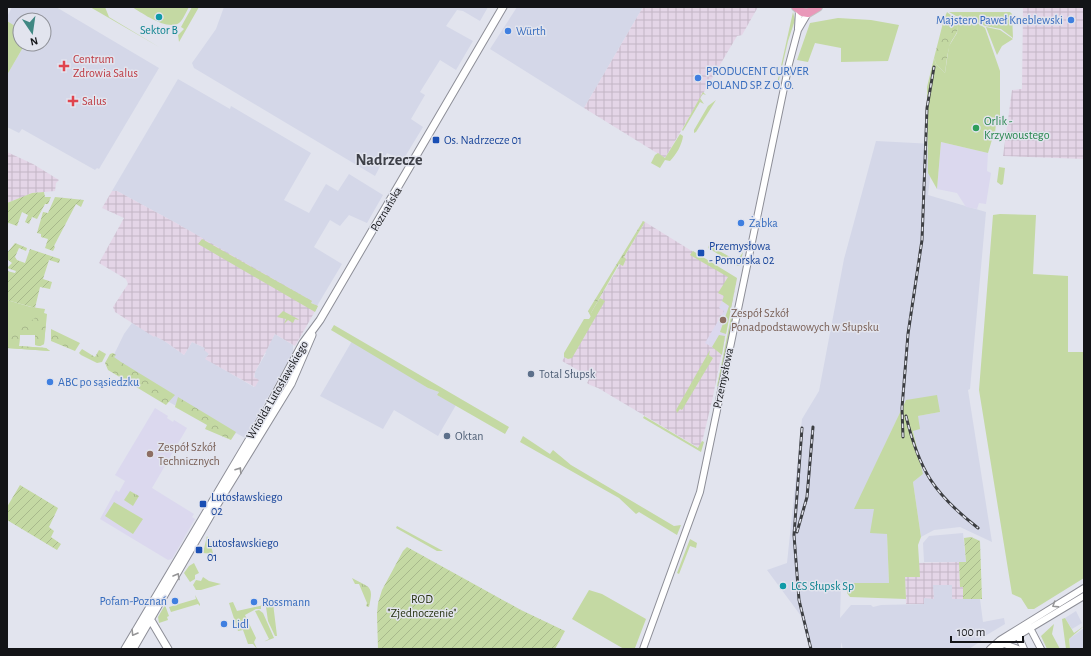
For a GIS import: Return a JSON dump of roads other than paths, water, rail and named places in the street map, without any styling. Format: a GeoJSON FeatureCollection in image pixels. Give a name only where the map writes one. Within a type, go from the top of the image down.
{"type":"FeatureCollection","features":[{"type":"Feature","properties":{"kind":"main road","name":"Poznańska"},"geometry":{"type":"LineString","coordinates":[[315,327],[503,7]]}},
{"type":"Feature","properties":{"kind":"main road"},"geometry":{"type":"LineString","coordinates":[[798,9],[808,13],[818,7]]}},
{"type":"Feature","properties":{"kind":"main road","name":"Witolda Lutosławskiego"},"geometry":{"type":"LineString","coordinates":[[125,649],[147,619],[293,381],[315,327]]}},
{"type":"Feature","properties":{"kind":"main road","name":"Witolda Lutosławskiego"},"geometry":{"type":"LineString","coordinates":[[133,649],[147,619]]}},
{"type":"Feature","properties":{"kind":"main road"},"geometry":{"type":"LineString","coordinates":[[147,619],[168,649]]}},
{"type":"Feature","properties":{"kind":"street","name":"Przemysłowa"},"geometry":{"type":"LineString","coordinates":[[643,649],[700,492],[771,149],[798,30],[798,9]]}},
{"type":"Feature","properties":{"kind":"street","name":"Przemysłowa"},"geometry":{"type":"LineString","coordinates":[[798,30],[808,13]]}},
{"type":"Feature","properties":{"kind":"street"},"geometry":{"type":"LineString","coordinates":[[993,649],[1004,644],[1026,623],[1084,588]]}},
{"type":"Feature","properties":{"kind":"street"},"geometry":{"type":"LineString","coordinates":[[990,649],[997,642],[1032,628],[1084,596]]}},
{"type":"Feature","properties":{"kind":"street"},"geometry":{"type":"LineString","coordinates":[[1026,623],[1032,628],[1041,649]]}},
{"type":"Feature","properties":{"kind":"street"},"geometry":{"type":"LineString","coordinates":[[1017,633],[1024,649]]}},
{"type":"Feature","properties":{"kind":"street"},"geometry":{"type":"LineString","coordinates":[[1004,644],[1018,649]]}},
{"type":"Feature","properties":{"kind":"railway"},"geometry":{"type":"LineString","coordinates":[[903,437],[902,408],[908,334],[922,240],[927,108],[934,67]]}},
{"type":"Feature","properties":{"kind":"railway"},"geometry":{"type":"LineString","coordinates":[[906,416],[917,452],[930,480],[950,504],[978,528]]}},
{"type":"Feature","properties":{"kind":"railway"},"geometry":{"type":"LineString","coordinates":[[797,532],[807,497],[813,427]]}},
{"type":"Feature","properties":{"kind":"railway"},"geometry":{"type":"LineString","coordinates":[[802,428],[794,535],[799,600],[811,649]]}},
{"type":"Feature","properties":{"kind":"place","name":"Sektor B"},"geometry":{"type":"Point","coordinates":[159,17]}},
{"type":"Feature","properties":{"kind":"place","name":"Majstero Paweł Kneblewski"},"geometry":{"type":"Point","coordinates":[1071,20]}},
{"type":"Feature","properties":{"kind":"place","name":"Würth"},"geometry":{"type":"Point","coordinates":[508,31]}},
{"type":"Feature","properties":{"kind":"place","name":"Centrum Zdrowia Salus"},"geometry":{"type":"Point","coordinates":[64,66]}},
{"type":"Feature","properties":{"kind":"place","name":"PRODUCENT CURVER POLAND SP. Z O. O."},"geometry":{"type":"Point","coordinates":[698,78]}},
{"type":"Feature","properties":{"kind":"place","name":"Salus"},"geometry":{"type":"Point","coordinates":[73,101]}},
{"type":"Feature","properties":{"kind":"place","name":"Orlik - Krzywoustego"},"geometry":{"type":"Point","coordinates":[976,128]}},
{"type":"Feature","properties":{"kind":"place","name":"Os. Nadrzecze 01"},"geometry":{"type":"Point","coordinates":[436,140]}},
{"type":"Feature","properties":{"kind":"place","name":"Żabka"},"geometry":{"type":"Point","coordinates":[741,223]}},
{"type":"Feature","properties":{"kind":"place","name":"Przemysłowa - Pomorska 02"},"geometry":{"type":"Point","coordinates":[701,253]}},
{"type":"Feature","properties":{"kind":"place","name":"Zespół Szkół Ponadpodstawowych w Słupsku"},"geometry":{"type":"Point","coordinates":[723,320]}},
{"type":"Feature","properties":{"kind":"place","name":"Total Słupsk"},"geometry":{"type":"Point","coordinates":[531,374]}},
{"type":"Feature","properties":{"kind":"place","name":"ABC po sąsiedzku"},"geometry":{"type":"Point","coordinates":[50,382]}},
{"type":"Feature","properties":{"kind":"place","name":"Oktan"},"geometry":{"type":"Point","coordinates":[447,436]}},
{"type":"Feature","properties":{"kind":"place","name":"Zespół Szkół Technicznych"},"geometry":{"type":"Point","coordinates":[150,454]}},
{"type":"Feature","properties":{"kind":"place","name":"Lutosławskiego 02"},"geometry":{"type":"Point","coordinates":[203,504]}},
{"type":"Feature","properties":{"kind":"place","name":"Lutosławskiego 01"},"geometry":{"type":"Point","coordinates":[199,550]}},
{"type":"Feature","properties":{"kind":"place","name":"LCS Słupsk Sp"},"geometry":{"type":"Point","coordinates":[783,586]}},
{"type":"Feature","properties":{"kind":"place","name":"Pofam-Poznań"},"geometry":{"type":"Point","coordinates":[175,601]}},
{"type":"Feature","properties":{"kind":"place","name":"Rossmann"},"geometry":{"type":"Point","coordinates":[254,602]}},
{"type":"Feature","properties":{"kind":"place","name":"Lidl"},"geometry":{"type":"Point","coordinates":[224,624]}},
{"type":"Feature","properties":{"kind":"district","name":"Nadrzecze"},"geometry":{"type":"Point","coordinates":[389,159]}},
{"type":"Feature","properties":{"kind":"park label","name":"ROD \"Zjednoczenie\""},"geometry":{"type":"Point","coordinates":[422,606]}}]}
